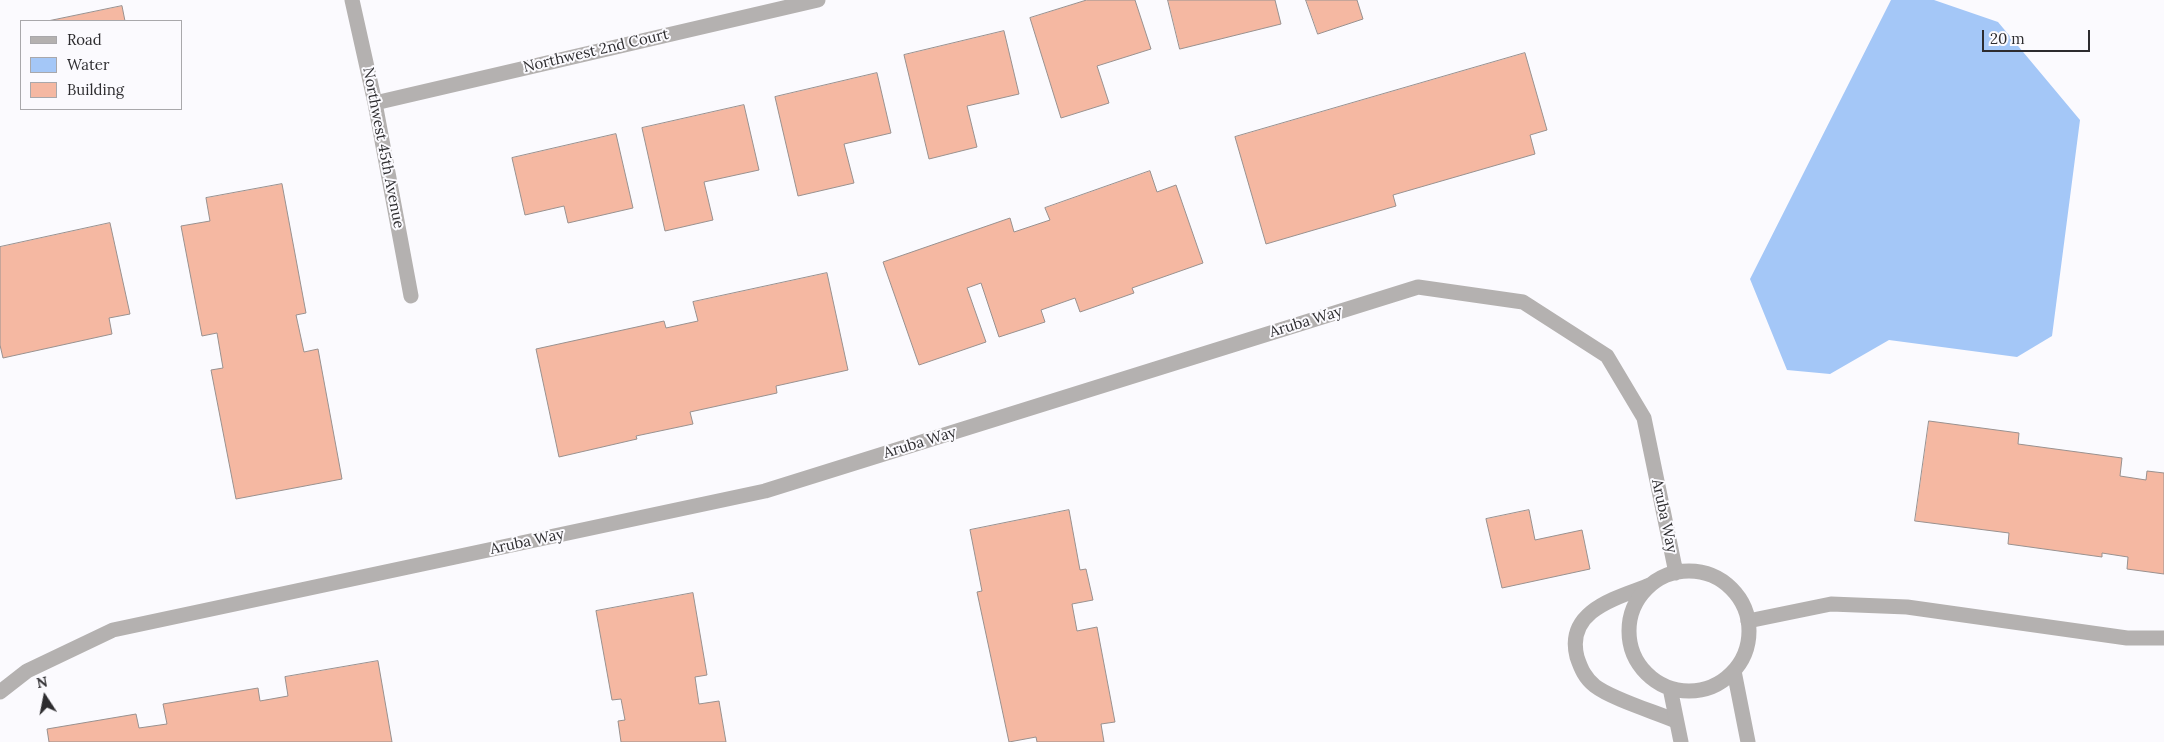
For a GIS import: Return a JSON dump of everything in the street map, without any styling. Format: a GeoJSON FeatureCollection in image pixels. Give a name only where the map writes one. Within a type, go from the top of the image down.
{"type":"FeatureCollection","features":[{"type":"Feature","properties":{"kind":"street","name":"Northwest 45th Avenue"},"geometry":{"type":"LineString","coordinates":[[352,0],[375,103],[411,296]]}},
{"type":"Feature","properties":{"kind":"street","name":"Northwest 2nd Court"},"geometry":{"type":"LineString","coordinates":[[375,103],[818,0]]}},
{"type":"Feature","properties":{"kind":"street","name":"Aruba Way"},"geometry":{"type":"LineString","coordinates":[[0,692],[27,671],[113,630],[765,491],[1418,287],[1522,302],[1606,356],[1644,418],[1676,573]]}},
{"type":"Feature","properties":{"kind":"street"},"geometry":{"type":"LineString","coordinates":[[1650,585],[1636,602],[1629,621],[1629,643],[1637,662],[1651,678],[1670,688],[1687,691],[1705,689],[1721,682],[1734,671],[1744,656],[1749,638],[1748,621],[1742,603],[1730,588],[1714,577],[1695,571],[1662,577],[1650,585],[1597,606],[1578,627],[1576,650],[1581,671],[1595,686],[1623,700],[1676,721]]}},
{"type":"Feature","properties":{"kind":"street"},"geometry":{"type":"LineString","coordinates":[[1748,621],[1831,604],[1907,607],[2126,638],[2164,638]]}},
{"type":"Feature","properties":{"kind":"street"},"geometry":{"type":"LineString","coordinates":[[1734,671],[1748,742]]}},
{"type":"Feature","properties":{"kind":"street"},"geometry":{"type":"LineString","coordinates":[[1670,688],[1681,742]]}},
{"type":"Feature","properties":{"kind":"water"},"geometry":{"type":"Polygon","coordinates":[[[1891,0],[1934,0],[1998,22],[2080,120],[2052,336],[2017,357],[1889,340],[1830,374],[1787,370],[1750,279],[1891,0]]]}},
{"type":"Feature","properties":{"kind":"building"},"geometry":{"type":"Polygon","coordinates":[[[1087,0],[1135,0],[1151,49],[1097,66],[1109,103],[1061,118],[1030,18],[1087,0]]]}},
{"type":"Feature","properties":{"kind":"building"},"geometry":{"type":"Polygon","coordinates":[[[1168,0],[1275,0],[1281,24],[1180,49],[1168,0]]]}},
{"type":"Feature","properties":{"kind":"building"},"geometry":{"type":"Polygon","coordinates":[[[1306,0],[1357,0],[1363,19],[1318,34],[1306,0]]]}},
{"type":"Feature","properties":{"kind":"building"},"geometry":{"type":"Polygon","coordinates":[[[122,6],[125,20],[53,20],[122,6]]]}},
{"type":"Feature","properties":{"kind":"building"},"geometry":{"type":"Polygon","coordinates":[[[1004,31],[1019,94],[967,106],[977,147],[929,159],[904,55],[1004,31]]]}},
{"type":"Feature","properties":{"kind":"building"},"geometry":{"type":"Polygon","coordinates":[[[1525,53],[1547,130],[1530,135],[1535,154],[1393,195],[1396,206],[1266,244],[1235,137],[1525,53]]]}},
{"type":"Feature","properties":{"kind":"building"},"geometry":{"type":"Polygon","coordinates":[[[877,73],[891,133],[844,144],[854,183],[798,196],[775,97],[877,73]]]}},
{"type":"Feature","properties":{"kind":"building"},"geometry":{"type":"Polygon","coordinates":[[[744,105],[759,170],[704,182],[713,220],[665,231],[642,128],[744,105]]]}},
{"type":"Feature","properties":{"kind":"building"},"geometry":{"type":"Polygon","coordinates":[[[616,134],[633,208],[568,223],[564,206],[525,215],[512,158],[616,134]]]}},
{"type":"Feature","properties":{"kind":"building"},"geometry":{"type":"Polygon","coordinates":[[[1150,171],[1157,192],[1176,185],[1203,263],[1132,288],[1134,293],[1080,312],[1075,298],[1041,310],[1045,322],[999,337],[981,283],[967,288],[986,342],[919,365],[883,262],[1010,218],[1014,232],[1050,220],[1045,208],[1150,171]]]}},
{"type":"Feature","properties":{"kind":"building"},"geometry":{"type":"Polygon","coordinates":[[[282,184],[306,313],[296,315],[304,352],[318,349],[342,479],[236,499],[211,370],[223,368],[217,333],[202,336],[181,226],[210,221],[206,198],[282,184]]]}},
{"type":"Feature","properties":{"kind":"building"},"geometry":{"type":"Polygon","coordinates":[[[110,223],[130,314],[109,318],[112,334],[3,358],[0,345],[0,247],[110,223]]]}},
{"type":"Feature","properties":{"kind":"building"},"geometry":{"type":"Polygon","coordinates":[[[827,273],[848,370],[776,386],[777,393],[690,412],[693,424],[636,436],[637,439],[559,457],[536,349],[664,321],[666,328],[698,321],[693,302],[827,273]]]}},
{"type":"Feature","properties":{"kind":"building"},"geometry":{"type":"Polygon","coordinates":[[[1929,421],[2019,433],[2018,444],[2122,458],[2120,476],[2146,480],[2147,471],[2164,473],[2164,574],[2127,569],[2128,557],[2102,553],[2102,557],[2008,544],[2009,533],[1915,521],[1929,421]]]}},
{"type":"Feature","properties":{"kind":"building"},"geometry":{"type":"Polygon","coordinates":[[[1069,510],[1080,570],[1086,569],[1093,600],[1072,604],[1077,631],[1097,627],[1115,722],[1101,724],[1104,742],[1037,742],[1036,737],[1009,742],[977,592],[982,591],[970,530],[1069,510]]]}},
{"type":"Feature","properties":{"kind":"building"},"geometry":{"type":"Polygon","coordinates":[[[1529,510],[1535,540],[1582,530],[1590,569],[1502,588],[1486,519],[1529,510]]]}},
{"type":"Feature","properties":{"kind":"building"},"geometry":{"type":"Polygon","coordinates":[[[693,593],[707,675],[695,677],[699,704],[719,701],[726,742],[621,742],[618,721],[625,720],[621,699],[612,700],[596,611],[693,593]]]}},
{"type":"Feature","properties":{"kind":"building"},"geometry":{"type":"Polygon","coordinates":[[[378,661],[392,742],[49,742],[47,729],[136,714],[139,728],[167,724],[163,704],[258,688],[260,701],[288,696],[285,677],[378,661]]]}}]}
